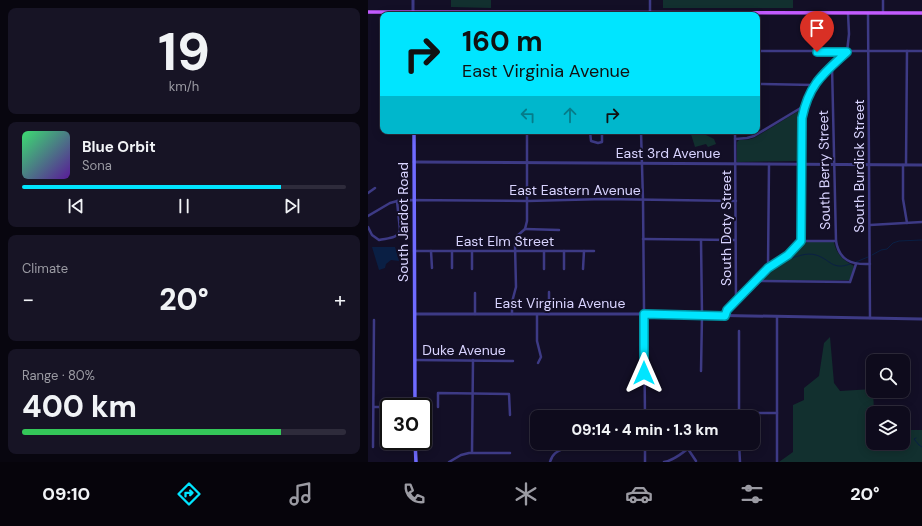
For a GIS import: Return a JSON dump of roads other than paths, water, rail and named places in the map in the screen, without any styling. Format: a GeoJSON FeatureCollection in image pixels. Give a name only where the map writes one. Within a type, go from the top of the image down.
{"type":"FeatureCollection","features":[{"type":"Feature","properties":{"kind":"main road"},"geometry":{"type":"LineString","coordinates":[[368,12],[380,12]]}},
{"type":"Feature","properties":{"kind":"main road"},"geometry":{"type":"LineString","coordinates":[[760,14],[922,13]]}},
{"type":"Feature","properties":{"kind":"main road","name":"South Jardot Road"},"geometry":{"type":"LineString","coordinates":[[414,134],[415,398]]}},
{"type":"Feature","properties":{"kind":"main road"},"geometry":{"type":"LineString","coordinates":[[416,450],[416,462]]}},
{"type":"Feature","properties":{"kind":"street"},"geometry":{"type":"LineString","coordinates":[[413,0],[413,12]]}},
{"type":"Feature","properties":{"kind":"street"},"geometry":{"type":"LineString","coordinates":[[650,0],[650,12]]}},
{"type":"Feature","properties":{"kind":"street"},"geometry":{"type":"LineString","coordinates":[[883,0],[883,13]]}},
{"type":"Feature","properties":{"kind":"street"},"geometry":{"type":"LineString","coordinates":[[725,316],[727,310],[768,268],[788,255],[801,241],[802,118],[804,106],[814,85],[832,65],[847,52],[849,34],[848,13]]}},
{"type":"Feature","properties":{"kind":"street","name":"South Burdick Street"},"geometry":{"type":"LineString","coordinates":[[868,13],[870,318]]}},
{"type":"Feature","properties":{"kind":"street"},"geometry":{"type":"LineString","coordinates":[[760,51],[922,51]]}},
{"type":"Feature","properties":{"kind":"street"},"geometry":{"type":"LineString","coordinates":[[907,51],[903,199],[907,223]]}},
{"type":"Feature","properties":{"kind":"street","name":"South Berry Street"},"geometry":{"type":"LineString","coordinates":[[832,65],[836,241],[837,248],[844,258],[856,264]]}},
{"type":"Feature","properties":{"kind":"street"},"geometry":{"type":"LineString","coordinates":[[760,84],[814,85]]}},
{"type":"Feature","properties":{"kind":"street"},"geometry":{"type":"LineString","coordinates":[[760,132],[804,106]]}},
{"type":"Feature","properties":{"kind":"street"},"geometry":{"type":"LineString","coordinates":[[512,315],[512,302],[516,287],[517,236],[525,229],[527,221],[527,134]]}},
{"type":"Feature","properties":{"kind":"street"},"geometry":{"type":"LineString","coordinates":[[590,134],[591,141],[598,143],[602,142],[602,134]]}},
{"type":"Feature","properties":{"kind":"street"},"geometry":{"type":"LineString","coordinates":[[641,134],[645,410]]}},
{"type":"Feature","properties":{"kind":"street","name":"South Doty Street"},"geometry":{"type":"LineString","coordinates":[[735,134],[736,301]]}},
{"type":"Feature","properties":{"kind":"street"},"geometry":{"type":"LineString","coordinates":[[735,139],[747,138],[757,134]]}},
{"type":"Feature","properties":{"kind":"street","name":"East 3rd Avenue"},"geometry":{"type":"LineString","coordinates":[[414,162],[922,165]]}},
{"type":"Feature","properties":{"kind":"street"},"geometry":{"type":"LineString","coordinates":[[768,164],[768,268]]}},
{"type":"Feature","properties":{"kind":"street"},"geometry":{"type":"LineString","coordinates":[[368,193],[375,188]]}},
{"type":"Feature","properties":{"kind":"street","name":"East Eastern Avenue"},"geometry":{"type":"LineString","coordinates":[[397,201],[528,201],[604,199],[736,201]]}},
{"type":"Feature","properties":{"kind":"street"},"geometry":{"type":"LineString","coordinates":[[368,216],[390,203],[397,201],[400,230],[397,236],[380,240],[372,235],[368,227]]}},
{"type":"Feature","properties":{"kind":"street"},"geometry":{"type":"LineString","coordinates":[[870,225],[922,222]]}},
{"type":"Feature","properties":{"kind":"street"},"geometry":{"type":"LineString","coordinates":[[525,229],[559,230]]}},
{"type":"Feature","properties":{"kind":"street"},"geometry":{"type":"LineString","coordinates":[[643,239],[736,240]]}},
{"type":"Feature","properties":{"kind":"street"},"geometry":{"type":"LineString","coordinates":[[701,240],[701,371]]}},
{"type":"Feature","properties":{"kind":"street"},"geometry":{"type":"LineString","coordinates":[[801,241],[836,241]]}},
{"type":"Feature","properties":{"kind":"street","name":"East Elm Street"},"geometry":{"type":"LineString","coordinates":[[414,251],[594,251]]}},
{"type":"Feature","properties":{"kind":"street"},"geometry":{"type":"LineString","coordinates":[[431,251],[432,268]]}},
{"type":"Feature","properties":{"kind":"street"},"geometry":{"type":"LineString","coordinates":[[452,251],[452,268]]}},
{"type":"Feature","properties":{"kind":"street"},"geometry":{"type":"LineString","coordinates":[[472,251],[472,268]]}},
{"type":"Feature","properties":{"kind":"street"},"geometry":{"type":"LineString","coordinates":[[544,251],[544,269]]}},
{"type":"Feature","properties":{"kind":"street"},"geometry":{"type":"LineString","coordinates":[[564,251],[564,269]]}},
{"type":"Feature","properties":{"kind":"street"},"geometry":{"type":"LineString","coordinates":[[583,269],[584,251]]}},
{"type":"Feature","properties":{"kind":"street"},"geometry":{"type":"LineString","coordinates":[[756,281],[850,282],[856,264],[870,264]]}},
{"type":"Feature","properties":{"kind":"street"},"geometry":{"type":"LineString","coordinates":[[549,292],[549,315]]}},
{"type":"Feature","properties":{"kind":"street"},"geometry":{"type":"LineString","coordinates":[[475,293],[475,314]]}},
{"type":"Feature","properties":{"kind":"street","name":"East Virginia Avenue"},"geometry":{"type":"LineString","coordinates":[[415,314],[644,314],[922,319]]}},
{"type":"Feature","properties":{"kind":"street"},"geometry":{"type":"LineString","coordinates":[[537,315],[537,341],[541,357],[538,363]]}},
{"type":"Feature","properties":{"kind":"street"},"geometry":{"type":"LineString","coordinates":[[777,317],[777,462]]}},
{"type":"Feature","properties":{"kind":"street"},"geometry":{"type":"LineString","coordinates":[[373,447],[374,320]]}},
{"type":"Feature","properties":{"kind":"street"},"geometry":{"type":"LineString","coordinates":[[739,332],[739,410]]}},
{"type":"Feature","properties":{"kind":"street","name":"Duke Avenue"},"geometry":{"type":"LineString","coordinates":[[415,360],[513,360]]}},
{"type":"Feature","properties":{"kind":"street"},"geometry":{"type":"LineString","coordinates":[[472,452],[473,360]]}},
{"type":"Feature","properties":{"kind":"street"},"geometry":{"type":"LineString","coordinates":[[438,407],[438,393],[509,394],[510,415]]}},
{"type":"Feature","properties":{"kind":"street"},"geometry":{"type":"LineString","coordinates":[[374,407],[380,407]]}},
{"type":"Feature","properties":{"kind":"street"},"geometry":{"type":"LineString","coordinates":[[760,414],[777,414]]}},
{"type":"Feature","properties":{"kind":"street"},"geometry":{"type":"LineString","coordinates":[[550,462],[551,457],[555,452],[560,450]]}},
{"type":"Feature","properties":{"kind":"street"},"geometry":{"type":"LineString","coordinates":[[645,450],[645,462]]}},
{"type":"Feature","properties":{"kind":"street"},"geometry":{"type":"LineString","coordinates":[[664,462],[669,461],[685,450]]}},
{"type":"Feature","properties":{"kind":"street"},"geometry":{"type":"LineString","coordinates":[[689,450],[697,462]]}},
{"type":"Feature","properties":{"kind":"street"},"geometry":{"type":"LineString","coordinates":[[739,450],[740,462]]}},
{"type":"Feature","properties":{"kind":"street"},"geometry":{"type":"LineString","coordinates":[[449,462],[472,452],[510,453]]}},
{"type":"Feature","properties":{"kind":"street"},"geometry":{"type":"LineString","coordinates":[[458,457],[460,462]]}},
{"type":"Feature","properties":{"kind":"water"},"geometry":{"type":"Polygon","coordinates":[[[372,247],[395,247],[399,261],[391,260],[386,264],[385,268],[379,270],[372,247]]]}},
{"type":"Feature","properties":{"kind":"waterway"},"geometry":{"type":"LineString","coordinates":[[872,255],[881,250],[887,249],[893,243],[899,241],[922,240]]}},
{"type":"Feature","properties":{"kind":"waterway"},"geometry":{"type":"LineString","coordinates":[[788,259],[805,254],[812,254],[835,265],[844,266],[850,264]]}},
{"type":"Feature","properties":{"kind":"waterway"},"geometry":{"type":"LineString","coordinates":[[856,262],[868,257]]}},
{"type":"Feature","properties":{"kind":"waterway"},"geometry":{"type":"LineString","coordinates":[[916,438],[914,439],[922,447]]}}]}
